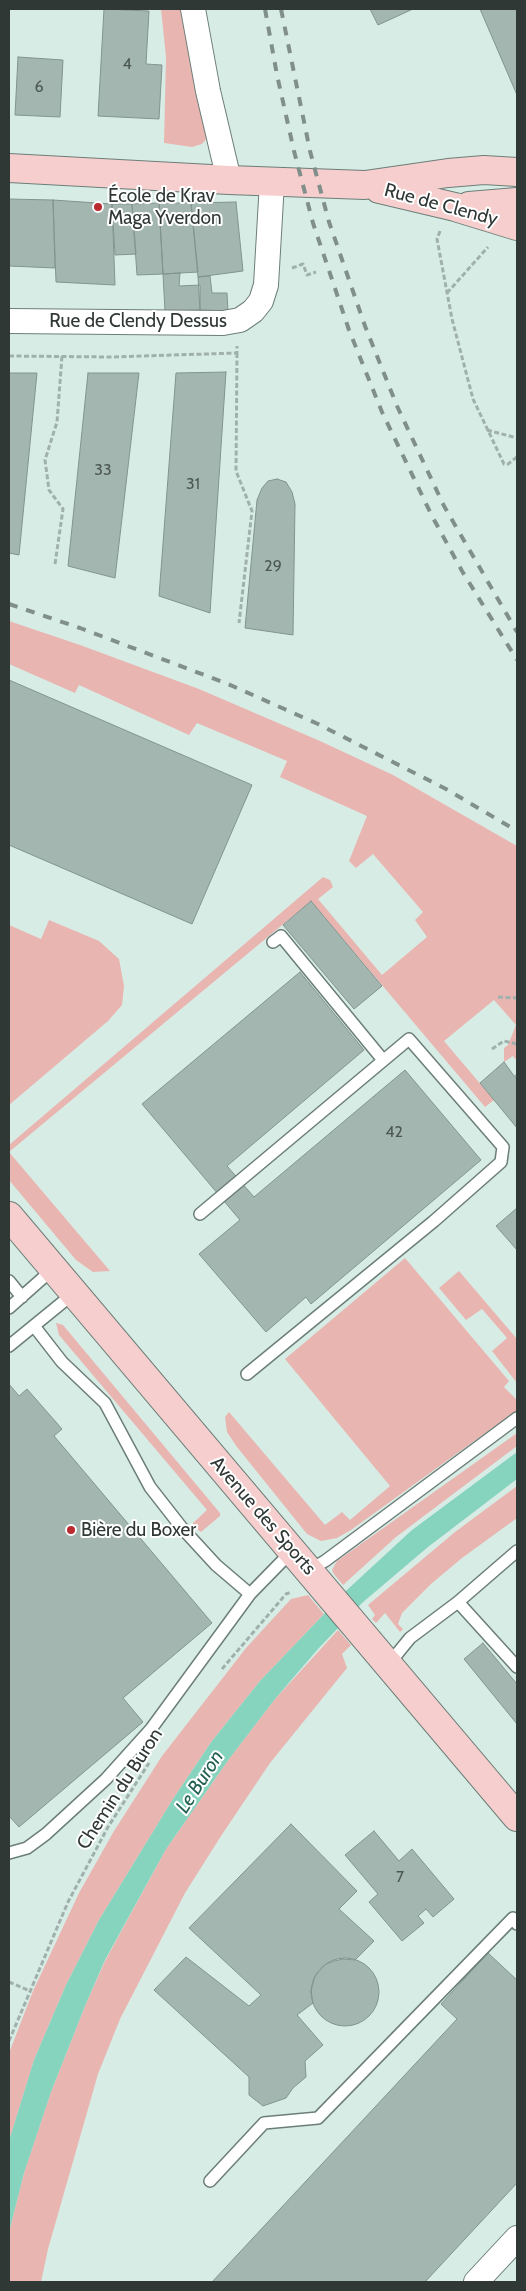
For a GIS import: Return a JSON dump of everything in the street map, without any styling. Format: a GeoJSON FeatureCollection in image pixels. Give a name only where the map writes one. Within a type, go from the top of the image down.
{"type":"FeatureCollection","features":[{"type":"Feature","properties":{"kind":"street"},"geometry":{"type":"LineString","coordinates":[[193,9],[208,91],[229,180]]}},
{"type":"Feature","properties":{"kind":"street","name":"Rue de Clendy"},"geometry":{"type":"LineString","coordinates":[[9,168],[365,185],[484,170],[517,172]]}},
{"type":"Feature","properties":{"kind":"street","name":"Rue de Clendy Dessus"},"geometry":{"type":"LineString","coordinates":[[9,321],[223,323],[240,320],[261,301],[266,285],[272,182]]}},
{"type":"Feature","properties":{"kind":"street","name":"Rue de Clendy"},"geometry":{"type":"LineString","coordinates":[[365,185],[455,207],[517,226]]}},
{"type":"Feature","properties":{"kind":"street"},"geometry":{"type":"LineString","coordinates":[[455,207],[517,202]]}},
{"type":"Feature","properties":{"kind":"street","name":"Avenue des Sports"},"geometry":{"type":"LineString","coordinates":[[9,1216],[304,1574],[363,1635],[517,1817]]}},
{"type":"Feature","properties":{"kind":"street"},"geometry":{"type":"LineString","coordinates":[[476,2282],[517,2238]]}},
{"type":"Feature","properties":{"kind":"lane"},"geometry":{"type":"LineString","coordinates":[[274,942],[281,936],[384,1060]]}},
{"type":"Feature","properties":{"kind":"lane"},"geometry":{"type":"LineString","coordinates":[[200,1214],[409,1039],[503,1147],[501,1162],[434,1221],[247,1374]]}},
{"type":"Feature","properties":{"kind":"lane"},"geometry":{"type":"LineString","coordinates":[[9,1308],[53,1269]]}},
{"type":"Feature","properties":{"kind":"lane"},"geometry":{"type":"LineString","coordinates":[[9,1281],[22,1297]]}},
{"type":"Feature","properties":{"kind":"lane"},"geometry":{"type":"LineString","coordinates":[[9,1346],[74,1293]]}},
{"type":"Feature","properties":{"kind":"lane"},"geometry":{"type":"LineString","coordinates":[[34,1326],[62,1362],[106,1404],[150,1487],[182,1528],[216,1565],[250,1594]]}},
{"type":"Feature","properties":{"kind":"lane"},"geometry":{"type":"LineString","coordinates":[[9,1853],[27,1848],[46,1834],[106,1779],[151,1728],[250,1594],[304,1574],[517,1418]]}},
{"type":"Feature","properties":{"kind":"lane"},"geometry":{"type":"LineString","coordinates":[[388,1665],[410,1638],[458,1602],[517,1551]]}},
{"type":"Feature","properties":{"kind":"lane"},"geometry":{"type":"LineString","coordinates":[[458,1602],[517,1667]]}},
{"type":"Feature","properties":{"kind":"lane"},"geometry":{"type":"LineString","coordinates":[[210,2181],[264,2123],[318,2118],[513,1918],[517,1924]]}},
{"type":"Feature","properties":{"kind":"path"},"geometry":{"type":"LineString","coordinates":[[440,230],[437,239],[447,293],[473,399],[504,464],[508,464],[517,457]]}},
{"type":"Feature","properties":{"kind":"path"},"geometry":{"type":"LineString","coordinates":[[447,293],[489,246]]}},
{"type":"Feature","properties":{"kind":"path"},"geometry":{"type":"LineString","coordinates":[[308,275],[316,272]]}},
{"type":"Feature","properties":{"kind":"path"},"geometry":{"type":"LineString","coordinates":[[236,338],[236,471],[252,511],[238,623]]}},
{"type":"Feature","properties":{"kind":"path"},"geometry":{"type":"LineString","coordinates":[[9,356],[237,353]]}},
{"type":"Feature","properties":{"kind":"path"},"geometry":{"type":"LineString","coordinates":[[55,564],[62,509],[49,490],[45,460],[57,422],[62,356]]}},
{"type":"Feature","properties":{"kind":"path"},"geometry":{"type":"LineString","coordinates":[[487,430],[517,438]]}},
{"type":"Feature","properties":{"kind":"path"},"geometry":{"type":"LineString","coordinates":[[498,996],[517,998]]}},
{"type":"Feature","properties":{"kind":"path"},"geometry":{"type":"LineString","coordinates":[[492,1050],[504,1040],[517,1044]]}},
{"type":"Feature","properties":{"kind":"path"},"geometry":{"type":"LineString","coordinates":[[219,1672],[304,1574]]}},
{"type":"Feature","properties":{"kind":"path","name":"Chemin du Buron"},"geometry":{"type":"LineString","coordinates":[[9,2040],[68,1902],[108,1827],[151,1761]]}},
{"type":"Feature","properties":{"kind":"path"},"geometry":{"type":"LineString","coordinates":[[9,1982],[30,1991]]}},
{"type":"Feature","properties":{"kind":"shaded area"},"geometry":{"type":"Polygon","coordinates":[[[161,9],[184,9],[207,131],[207,138],[202,144],[192,147],[164,143],[166,57],[161,9]]]}},
{"type":"Feature","properties":{"kind":"shaded area"},"geometry":{"type":"Polygon","coordinates":[[[9,621],[199,689],[320,741],[393,775],[517,846],[517,1061],[513,1056],[504,1062],[504,1048],[508,1045],[516,1025],[494,1000],[444,1041],[494,1100],[485,1107],[311,901],[9,1152],[9,1145],[323,877],[330,880],[333,887],[318,899],[382,975],[427,937],[415,920],[423,912],[373,854],[356,868],[349,861],[367,816],[280,777],[287,761],[197,723],[189,735],[79,685],[75,693],[9,664],[9,621]]]}},
{"type":"Feature","properties":{"kind":"shaded area"},"geometry":{"type":"Polygon","coordinates":[[[49,920],[99,941],[119,959],[124,986],[122,1005],[108,1021],[9,1105],[9,925],[41,939],[49,920]]]}},
{"type":"Feature","properties":{"kind":"shaded area"},"geometry":{"type":"Polygon","coordinates":[[[9,1152],[110,1271],[93,1272],[76,1260],[9,1180],[9,1152]]]}},
{"type":"Feature","properties":{"kind":"shaded area"},"geometry":{"type":"Polygon","coordinates":[[[405,1258],[509,1381],[504,1387],[517,1400],[517,1410],[351,1530],[337,1538],[321,1541],[307,1534],[237,1447],[227,1432],[225,1417],[229,1412],[325,1525],[342,1512],[350,1520],[390,1486],[285,1359],[405,1258]]]}},
{"type":"Feature","properties":{"kind":"shaded area"},"geometry":{"type":"Polygon","coordinates":[[[459,1271],[517,1339],[517,1383],[492,1351],[507,1338],[482,1309],[466,1320],[439,1288],[459,1271]]]}},
{"type":"Feature","properties":{"kind":"shaded area"},"geometry":{"type":"Polygon","coordinates":[[[56,1323],[63,1325],[220,1513],[220,1516],[201,1532],[193,1526],[193,1523],[207,1510],[59,1335],[56,1323]]]}},
{"type":"Feature","properties":{"kind":"shaded area"},"geometry":{"type":"Polygon","coordinates":[[[517,1433],[517,1446],[396,1537],[343,1585],[333,1573],[332,1570],[337,1561],[517,1433]]]}},
{"type":"Feature","properties":{"kind":"shaded area"},"geometry":{"type":"Polygon","coordinates":[[[517,1486],[517,1518],[462,1558],[431,1584],[402,1613],[398,1624],[403,1629],[400,1632],[385,1613],[376,1623],[372,1619],[375,1615],[368,1605],[455,1532],[517,1486]]]}},
{"type":"Feature","properties":{"kind":"shaded area"},"geometry":{"type":"Polygon","coordinates":[[[308,1595],[324,1614],[260,1681],[212,1741],[173,1799],[99,1920],[66,1985],[34,2060],[9,2141],[9,2053],[33,1991],[79,1893],[114,1831],[162,1756],[246,1648],[291,1599],[308,1595]]]}},
{"type":"Feature","properties":{"kind":"shaded area"},"geometry":{"type":"Polygon","coordinates":[[[338,1630],[351,1645],[342,1654],[347,1668],[270,1763],[221,1836],[185,1893],[120,2019],[98,2074],[48,2249],[41,2282],[9,2282],[9,2232],[24,2173],[51,2092],[105,1961],[166,1849],[229,1759],[275,1699],[338,1630]]]}},
{"type":"Feature","properties":{"kind":"water","name":"Le Buron"},"geometry":{"type":"Polygon","coordinates":[[[517,1452],[517,1479],[428,1547],[362,1603],[318,1649],[275,1699],[229,1759],[166,1849],[105,1960],[85,2006],[51,2092],[24,2173],[9,2232],[9,2141],[34,2060],[66,1985],[99,1920],[173,1799],[212,1741],[260,1681],[348,1589],[412,1530],[517,1452]]]}},
{"type":"Feature","properties":{"kind":"building"},"geometry":{"type":"Polygon","coordinates":[[[104,9],[149,11],[146,64],[162,65],[159,119],[98,116],[104,9]]]}},
{"type":"Feature","properties":{"kind":"building"},"geometry":{"type":"Polygon","coordinates":[[[370,9],[413,9],[378,25],[370,9]]]}},
{"type":"Feature","properties":{"kind":"building"},"geometry":{"type":"Polygon","coordinates":[[[480,9],[517,9],[517,95],[480,9]]]}},
{"type":"Feature","properties":{"kind":"building"},"geometry":{"type":"Polygon","coordinates":[[[18,57],[63,60],[60,117],[15,115],[18,57]]]}},
{"type":"Feature","properties":{"kind":"building"},"geometry":{"type":"Polygon","coordinates":[[[9,199],[53,200],[55,268],[9,266],[9,199]]]}},
{"type":"Feature","properties":{"kind":"building"},"geometry":{"type":"Polygon","coordinates":[[[53,200],[112,204],[115,285],[56,282],[53,200]]]}},
{"type":"Feature","properties":{"kind":"building"},"geometry":{"type":"Polygon","coordinates":[[[236,202],[243,271],[198,277],[191,203],[236,202]]]}},
{"type":"Feature","properties":{"kind":"building"},"geometry":{"type":"Polygon","coordinates":[[[159,203],[163,274],[137,275],[132,204],[159,203]]]}},
{"type":"Feature","properties":{"kind":"building"},"geometry":{"type":"Polygon","coordinates":[[[159,203],[191,203],[198,272],[163,274],[159,203]]]}},
{"type":"Feature","properties":{"kind":"building"},"geometry":{"type":"Polygon","coordinates":[[[112,204],[132,204],[136,254],[115,255],[112,204]]]}},
{"type":"Feature","properties":{"kind":"building"},"geometry":{"type":"Polygon","coordinates":[[[180,273],[179,286],[200,285],[200,310],[165,311],[163,274],[180,273]]]}},
{"type":"Feature","properties":{"kind":"building"},"geometry":{"type":"Polygon","coordinates":[[[210,276],[212,293],[227,293],[228,311],[200,310],[198,277],[210,276]]]}},
{"type":"Feature","properties":{"kind":"building"},"geometry":{"type":"Polygon","coordinates":[[[226,372],[210,613],[159,596],[176,373],[226,372]]]}},
{"type":"Feature","properties":{"kind":"building"},"geometry":{"type":"Polygon","coordinates":[[[9,373],[37,373],[19,555],[9,553],[9,373]]]}},
{"type":"Feature","properties":{"kind":"building"},"geometry":{"type":"Polygon","coordinates":[[[88,373],[139,373],[115,578],[68,566],[88,373]]]}},
{"type":"Feature","properties":{"kind":"building"},"geometry":{"type":"Polygon","coordinates":[[[277,479],[286,482],[292,492],[295,504],[293,635],[245,628],[257,500],[262,488],[268,481],[277,479]]]}},
{"type":"Feature","properties":{"kind":"building"},"geometry":{"type":"Polygon","coordinates":[[[9,680],[252,785],[192,924],[9,845],[9,680]]]}},
{"type":"Feature","properties":{"kind":"building"},"geometry":{"type":"Polygon","coordinates":[[[311,901],[382,986],[354,1009],[283,925],[311,901]]]}},
{"type":"Feature","properties":{"kind":"building"},"geometry":{"type":"Polygon","coordinates":[[[300,972],[364,1050],[227,1166],[254,1197],[405,1070],[481,1160],[311,1304],[306,1297],[266,1332],[199,1254],[240,1220],[142,1104],[300,972]]]}},
{"type":"Feature","properties":{"kind":"building"},"geometry":{"type":"Polygon","coordinates":[[[504,1062],[517,1080],[517,1128],[480,1083],[504,1062]]]}},
{"type":"Feature","properties":{"kind":"building"},"geometry":{"type":"Polygon","coordinates":[[[517,1208],[517,1250],[496,1226],[517,1208]]]}},
{"type":"Feature","properties":{"kind":"building","name":"Bière du Boxer"},"geometry":{"type":"Polygon","coordinates":[[[9,1384],[19,1396],[27,1389],[62,1429],[54,1436],[212,1623],[123,1698],[143,1722],[19,1827],[9,1816],[9,1384]]]}},
{"type":"Feature","properties":{"kind":"building"},"geometry":{"type":"Polygon","coordinates":[[[483,1643],[517,1684],[517,1724],[464,1659],[483,1643]]]}},
{"type":"Feature","properties":{"kind":"building"},"geometry":{"type":"Polygon","coordinates":[[[291,1824],[357,1891],[339,1909],[374,1941],[355,1960],[343,1959],[326,1964],[315,1976],[311,1991],[313,2003],[297,2015],[323,2045],[305,2061],[306,2077],[293,2088],[286,2098],[263,2106],[249,2095],[249,2077],[154,1990],[186,1957],[249,2006],[261,1995],[189,1928],[291,1824]]]}},
{"type":"Feature","properties":{"kind":"building"},"geometry":{"type":"Polygon","coordinates":[[[374,1831],[399,1861],[412,1849],[454,1899],[433,1917],[426,1909],[418,1916],[424,1923],[402,1941],[369,1902],[378,1894],[345,1855],[374,1831]]]}},
{"type":"Feature","properties":{"kind":"building"},"geometry":{"type":"Polygon","coordinates":[[[488,1953],[517,1980],[517,2183],[425,2282],[212,2282],[457,2019],[441,2004],[488,1953]]]}},
{"type":"Feature","properties":{"kind":"building"},"geometry":{"type":"Polygon","coordinates":[[[345,1958],[358,1961],[369,1968],[376,1979],[379,1992],[376,2005],[369,2016],[358,2023],[345,2026],[332,2023],[321,2016],[314,2005],[311,1992],[314,1979],[321,1968],[332,1961],[345,1958]]]}},
{"type":"Feature","properties":{"kind":"railway"},"geometry":{"type":"LineString","coordinates":[[265,9],[294,151],[313,223],[349,330],[382,412],[432,516],[462,571],[517,660]]}},
{"type":"Feature","properties":{"kind":"railway"},"geometry":{"type":"LineString","coordinates":[[281,9],[310,151],[329,222],[365,326],[397,406],[444,506],[517,632]]}},
{"type":"Feature","properties":{"kind":"railway"},"geometry":{"type":"LineString","coordinates":[[9,604],[80,628],[228,684],[318,724],[446,789],[517,831]]}},
{"type":"Feature","properties":{"kind":"place","name":"École de Krav Maga Yverdon"},"geometry":{"type":"Point","coordinates":[98,207]}},
{"type":"Feature","properties":{"kind":"place","name":"Bière du Boxer"},"geometry":{"type":"Point","coordinates":[71,1530]}}]}
